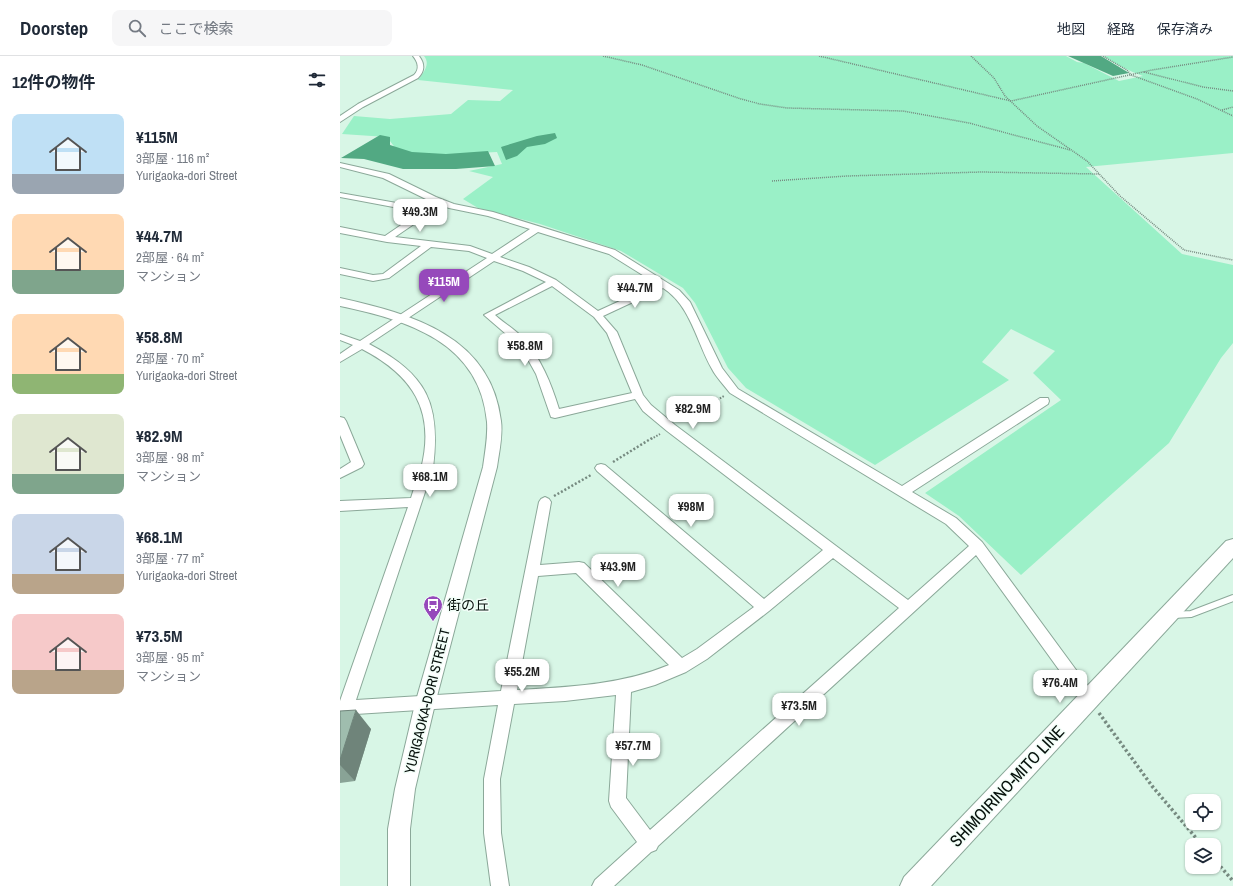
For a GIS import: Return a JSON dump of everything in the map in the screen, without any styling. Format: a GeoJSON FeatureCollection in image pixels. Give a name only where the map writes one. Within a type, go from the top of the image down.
{"type":"FeatureCollection","features":[{"type":"Feature","properties":{"kind":"main road","name":"SHIMOIRINO-MITO LINE"},"geometry":{"type":"LineString","coordinates":[[913,886],[1088,698],[1169,615],[1233,546]]}},
{"type":"Feature","properties":{"kind":"street"},"geometry":{"type":"LineString","coordinates":[[340,120],[352,110],[390,92],[408,82],[418,74],[421,66],[419,58],[416,56]]}},
{"type":"Feature","properties":{"kind":"street"},"geometry":{"type":"LineString","coordinates":[[340,165],[386,176],[440,202],[490,214],[612,252],[676,292],[687,304],[718,369],[734,390],[951,521],[977,546],[1088,698]]}},
{"type":"Feature","properties":{"kind":"street"},"geometry":{"type":"LineString","coordinates":[[340,195],[426,211]]}},
{"type":"Feature","properties":{"kind":"street"},"geometry":{"type":"LineString","coordinates":[[387,239],[440,202]]}},
{"type":"Feature","properties":{"kind":"street"},"geometry":{"type":"LineString","coordinates":[[340,359],[536,229]]}},
{"type":"Feature","properties":{"kind":"street"},"geometry":{"type":"LineString","coordinates":[[340,230],[387,239],[470,249],[494,256],[553,282],[597,315],[612,332],[638,395],[647,408],[671,428],[909,608]]}},
{"type":"Feature","properties":{"kind":"street"},"geometry":{"type":"LineString","coordinates":[[340,271],[373,278],[386,276],[428,244]]}},
{"type":"Feature","properties":{"kind":"street"},"geometry":{"type":"LineString","coordinates":[[553,282],[489,316],[518,340],[538,366],[548,389],[555,414],[638,395]]}},
{"type":"Feature","properties":{"kind":"street"},"geometry":{"type":"LineString","coordinates":[[597,315],[664,284]]}},
{"type":"Feature","properties":{"kind":"street","name":"YURIGAOKA-DORI STREET"},"geometry":{"type":"LineString","coordinates":[[340,302],[403,317],[438,334],[463,353],[480,375],[487,390],[494,421],[494,441],[490,467],[425,704],[405,789],[399,829],[398,885]]}},
{"type":"Feature","properties":{"kind":"street"},"geometry":{"type":"LineString","coordinates":[[340,337],[363,344],[388,358],[415,383],[424,399],[432,431],[431,450],[416,502],[343,708],[565,694],[624,687],[655,678],[681,667],[702,654],[764,607],[833,550]]}},
{"type":"Feature","properties":{"kind":"street"},"geometry":{"type":"LineString","coordinates":[[902,492],[1044,401]]}},
{"type":"Feature","properties":{"kind":"street"},"geometry":{"type":"LineString","coordinates":[[340,421],[358,464],[340,474]]}},
{"type":"Feature","properties":{"kind":"street"},"geometry":{"type":"LineString","coordinates":[[601,468],[764,607]]}},
{"type":"Feature","properties":{"kind":"street"},"geometry":{"type":"LineString","coordinates":[[340,506],[416,502]]}},
{"type":"Feature","properties":{"kind":"street"},"geometry":{"type":"LineString","coordinates":[[500,886],[496,865],[491,818],[492,780],[545,502]]}},
{"type":"Feature","properties":{"kind":"street"},"geometry":{"type":"LineString","coordinates":[[601,886],[650,844],[977,546]]}},
{"type":"Feature","properties":{"kind":"street"},"geometry":{"type":"LineString","coordinates":[[532,571],[579,568],[681,667]]}},
{"type":"Feature","properties":{"kind":"street"},"geometry":{"type":"LineString","coordinates":[[624,687],[617,801],[650,844]]}},
{"type":"Feature","properties":{"kind":"lane"},"geometry":{"type":"LineString","coordinates":[[1169,615],[1191,614],[1233,598]]}},
{"type":"Feature","properties":{"kind":"path"},"geometry":{"type":"LineString","coordinates":[[603,56],[649,67],[727,95],[760,104],[787,108],[903,111],[969,123],[1070,150]]}},
{"type":"Feature","properties":{"kind":"path"},"geometry":{"type":"LineString","coordinates":[[819,56],[1011,101],[1181,64],[1233,57]]}},
{"type":"Feature","properties":{"kind":"path"},"geometry":{"type":"LineString","coordinates":[[972,56],[994,78],[999,88],[1011,101],[1037,126],[1087,161],[1120,196],[1184,250],[1233,260]]}},
{"type":"Feature","properties":{"kind":"path"},"geometry":{"type":"LineString","coordinates":[[1103,56],[1127,70],[1131,75],[1233,116]]}},
{"type":"Feature","properties":{"kind":"path"},"geometry":{"type":"LineString","coordinates":[[1143,72],[1203,87],[1233,91]]}},
{"type":"Feature","properties":{"kind":"path"},"geometry":{"type":"LineString","coordinates":[[1221,110],[1233,107]]}},
{"type":"Feature","properties":{"kind":"path"},"geometry":{"type":"LineString","coordinates":[[772,181],[847,176],[981,172],[1099,174]]}},
{"type":"Feature","properties":{"kind":"path"},"geometry":{"type":"LineString","coordinates":[[545,502],[734,390]]}},
{"type":"Feature","properties":{"kind":"path"},"geometry":{"type":"LineString","coordinates":[[1088,698],[1152,786],[1196,838]]}},
{"type":"Feature","properties":{"kind":"path"},"geometry":{"type":"LineString","coordinates":[[1221,867],[1233,881]]}},
{"type":"Feature","properties":{"kind":"shaded area"},"geometry":{"type":"Polygon","coordinates":[[[424,56],[1066,56],[1077,62],[1084,63],[1119,81],[1143,76],[1103,56],[1233,56],[1233,153],[1086,167],[1182,254],[1233,265],[1233,343],[1221,358],[1169,443],[1021,575],[959,516],[925,493],[1061,400],[1033,373],[1055,351],[1011,329],[982,362],[1009,380],[875,465],[746,388],[728,368],[695,303],[683,288],[621,251],[540,224],[478,208],[463,199],[493,177],[469,171],[502,164],[497,152],[418,156],[396,149],[387,137],[342,134],[354,116],[390,119],[451,114],[468,100],[500,101],[513,90],[418,80],[424,71],[427,62],[424,56]]]}},
{"type":"Feature","properties":{"kind":"shaded area"},"geometry":{"type":"Polygon","coordinates":[[[1068,56],[1101,56],[1129,73],[1113,76],[1068,56]]]}},
{"type":"Feature","properties":{"kind":"shaded area"},"geometry":{"type":"Polygon","coordinates":[[[555,133],[557,138],[545,144],[527,147],[517,156],[506,160],[501,147],[537,136],[555,133]]]}},
{"type":"Feature","properties":{"kind":"shaded area"},"geometry":{"type":"Polygon","coordinates":[[[380,135],[390,137],[390,145],[412,152],[446,154],[488,151],[495,166],[456,169],[403,169],[364,159],[341,158],[380,135]]]}},
{"type":"Feature","properties":{"kind":"building"},"geometry":{"type":"Polygon","coordinates":[[[356,710],[340,760],[340,711],[356,710]]]}},
{"type":"Feature","properties":{"kind":"place","name":"街の丘"},"geometry":{"type":"Point","coordinates":[433,622]}}]}
